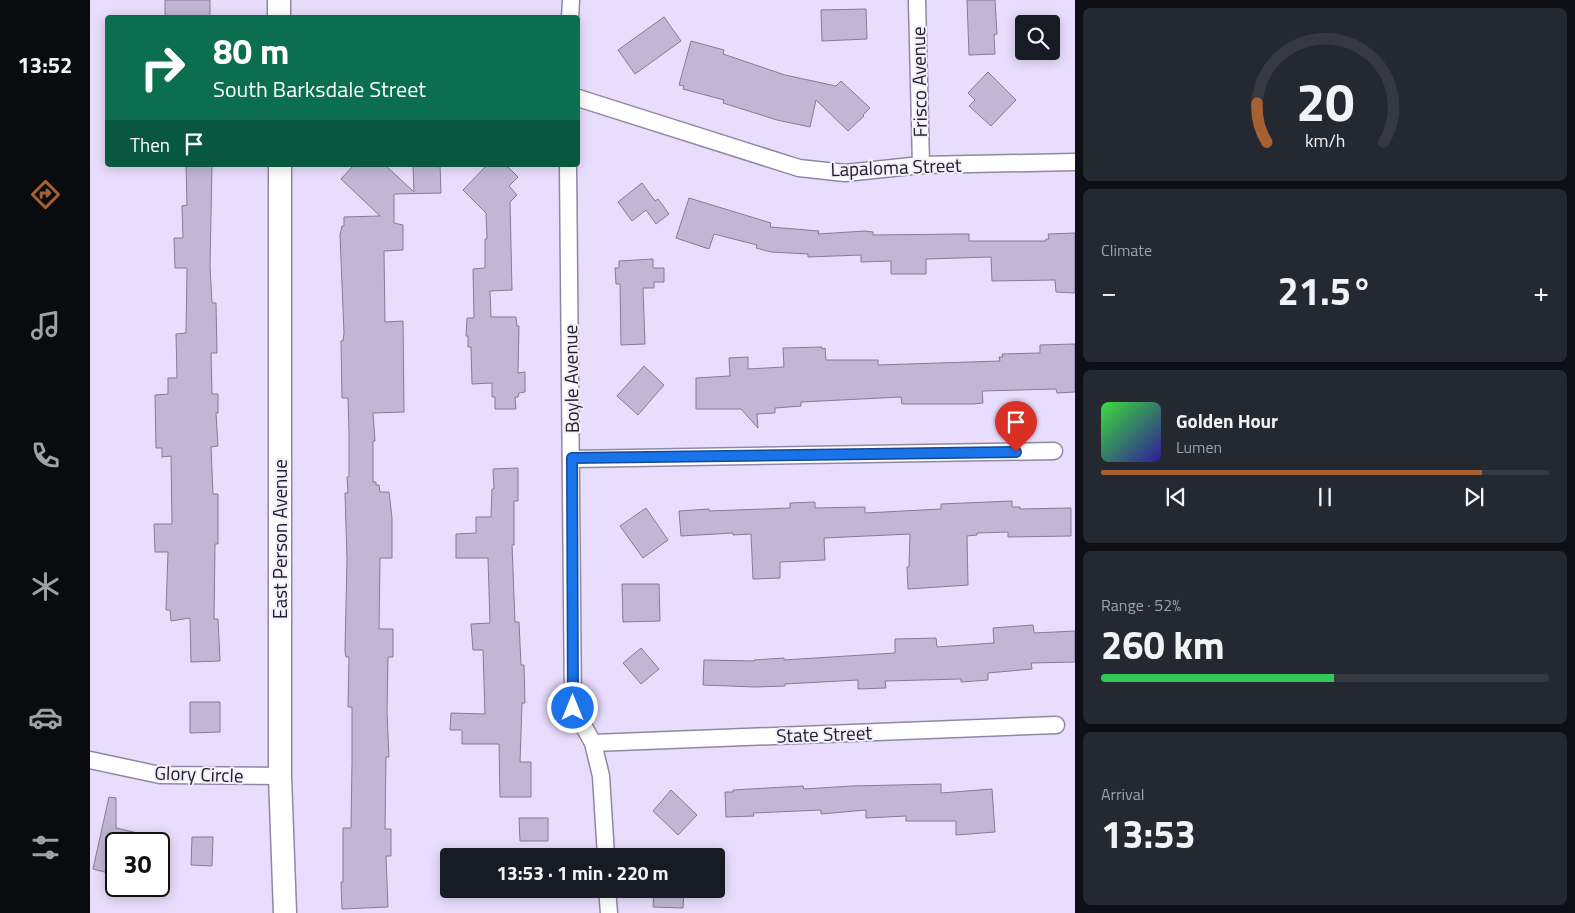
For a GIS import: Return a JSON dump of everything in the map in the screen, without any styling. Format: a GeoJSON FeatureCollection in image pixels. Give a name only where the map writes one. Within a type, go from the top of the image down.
{"type":"FeatureCollection","features":[{"type":"Feature","properties":{"kind":"main road"},"geometry":{"type":"LineString","coordinates":[[279,0],[279,15]]}},
{"type":"Feature","properties":{"kind":"main road","name":"East Person Avenue"},"geometry":{"type":"LineString","coordinates":[[280,167],[280,776],[285,913]]}},
{"type":"Feature","properties":{"kind":"street"},"geometry":{"type":"LineString","coordinates":[[570,15],[571,0]]}},
{"type":"Feature","properties":{"kind":"street","name":"Frisco Avenue"},"geometry":{"type":"LineString","coordinates":[[917,0],[921,165]]}},
{"type":"Feature","properties":{"kind":"street","name":"Lapaloma Street"},"geometry":{"type":"LineString","coordinates":[[580,99],[799,168],[845,173],[921,165],[1075,162]]}},
{"type":"Feature","properties":{"kind":"street","name":"Boyle Avenue"},"geometry":{"type":"LineString","coordinates":[[568,167],[573,708],[593,743],[601,776],[606,848]]}},
{"type":"Feature","properties":{"kind":"street"},"geometry":{"type":"LineString","coordinates":[[572,458],[1054,451]]}},
{"type":"Feature","properties":{"kind":"street","name":"State Street"},"geometry":{"type":"LineString","coordinates":[[593,743],[1056,725]]}},
{"type":"Feature","properties":{"kind":"street","name":"Glory Circle"},"geometry":{"type":"LineString","coordinates":[[90,760],[160,776],[280,776]]}},
{"type":"Feature","properties":{"kind":"street"},"geometry":{"type":"LineString","coordinates":[[608,898],[609,913]]}},
{"type":"Feature","properties":{"kind":"building"},"geometry":{"type":"Polygon","coordinates":[[[165,0],[210,0],[210,15],[165,15],[165,0]]]}},
{"type":"Feature","properties":{"kind":"building"},"geometry":{"type":"Polygon","coordinates":[[[967,0],[995,0],[997,34],[994,35],[995,54],[969,55],[967,0]]]}},
{"type":"Feature","properties":{"kind":"building"},"geometry":{"type":"Polygon","coordinates":[[[866,9],[867,39],[822,41],[821,10],[866,9]]]}},
{"type":"Feature","properties":{"kind":"building"},"geometry":{"type":"Polygon","coordinates":[[[664,17],[681,41],[635,74],[618,50],[664,17]]]}},
{"type":"Feature","properties":{"kind":"building"},"geometry":{"type":"Polygon","coordinates":[[[691,41],[724,50],[723,54],[785,75],[836,86],[841,81],[870,108],[848,131],[816,100],[810,127],[777,120],[723,103],[724,100],[683,89],[684,86],[679,85],[691,41]]]}},
{"type":"Feature","properties":{"kind":"building"},"geometry":{"type":"Polygon","coordinates":[[[988,72],[1016,100],[991,126],[969,106],[975,100],[968,93],[988,72]]]}},
{"type":"Feature","properties":{"kind":"building"},"geometry":{"type":"Polygon","coordinates":[[[186,167],[212,167],[210,266],[212,303],[216,303],[217,353],[211,353],[212,394],[218,394],[218,413],[216,413],[218,446],[211,447],[213,494],[218,494],[218,544],[215,544],[214,619],[218,619],[220,661],[191,662],[190,618],[171,621],[170,610],[166,610],[168,552],[155,552],[154,524],[172,524],[171,456],[162,457],[162,448],[156,448],[155,395],[168,394],[168,378],[177,378],[176,334],[186,333],[187,268],[175,268],[174,238],[183,238],[182,206],[187,205],[186,167]]]}},
{"type":"Feature","properties":{"kind":"building"},"geometry":{"type":"Polygon","coordinates":[[[352,167],[387,167],[414,192],[413,167],[440,167],[441,193],[394,194],[394,223],[403,225],[403,250],[384,251],[385,322],[403,321],[404,412],[373,413],[375,441],[373,441],[373,482],[379,485],[380,492],[389,492],[392,518],[392,558],[380,558],[379,629],[393,629],[393,657],[388,657],[387,712],[389,757],[386,757],[385,829],[391,829],[391,856],[386,856],[388,907],[342,909],[343,828],[351,828],[352,707],[348,707],[349,657],[346,657],[345,651],[347,559],[345,493],[348,493],[349,432],[348,398],[342,398],[341,341],[343,341],[344,333],[340,235],[342,226],[344,226],[344,217],[380,216],[341,179],[352,167]]]}},
{"type":"Feature","properties":{"kind":"building"},"geometry":{"type":"Polygon","coordinates":[[[485,167],[508,167],[518,177],[509,186],[517,195],[510,202],[512,290],[490,291],[491,317],[516,317],[517,326],[519,326],[518,373],[525,372],[525,392],[519,393],[518,397],[515,397],[516,409],[495,409],[495,397],[492,397],[492,383],[472,384],[471,347],[468,347],[468,336],[466,336],[467,318],[474,318],[473,269],[485,268],[486,213],[463,190],[485,167]]]}},
{"type":"Feature","properties":{"kind":"building"},"geometry":{"type":"Polygon","coordinates":[[[642,183],[655,201],[658,199],[669,214],[656,224],[646,210],[632,221],[618,202],[642,183]]]}},
{"type":"Feature","properties":{"kind":"building"},"geometry":{"type":"Polygon","coordinates":[[[689,198],[771,223],[770,227],[819,231],[818,234],[865,231],[873,232],[873,235],[969,234],[969,241],[1046,241],[1046,239],[1049,239],[1048,234],[1075,233],[1075,293],[1056,292],[1055,280],[992,281],[991,257],[926,259],[926,274],[891,274],[891,261],[861,262],[861,255],[808,257],[808,254],[771,252],[756,248],[757,245],[714,234],[709,249],[676,238],[689,198]]]}},
{"type":"Feature","properties":{"kind":"building"},"geometry":{"type":"Polygon","coordinates":[[[653,259],[653,268],[664,268],[664,282],[654,282],[654,288],[643,288],[645,344],[621,345],[620,284],[616,284],[615,268],[619,268],[619,261],[653,259]]]}},
{"type":"Feature","properties":{"kind":"building"},"geometry":{"type":"Polygon","coordinates":[[[1075,344],[1075,392],[1057,393],[1056,389],[982,391],[983,403],[973,404],[902,404],[901,397],[801,402],[801,406],[775,408],[775,413],[757,414],[758,428],[741,409],[696,409],[696,378],[730,376],[729,358],[748,357],[748,369],[784,367],[783,348],[822,347],[822,349],[825,348],[826,360],[878,360],[878,365],[1000,361],[999,357],[1003,357],[1002,354],[1040,353],[1040,345],[1075,344]]]}},
{"type":"Feature","properties":{"kind":"building"},"geometry":{"type":"Polygon","coordinates":[[[644,366],[664,385],[638,415],[617,396],[644,366]]]}},
{"type":"Feature","properties":{"kind":"building"},"geometry":{"type":"Polygon","coordinates":[[[518,468],[518,501],[514,501],[514,545],[512,545],[515,622],[519,622],[521,665],[524,665],[525,703],[522,703],[520,762],[531,762],[531,797],[500,797],[499,744],[462,744],[462,730],[450,730],[451,713],[485,714],[483,650],[473,650],[471,624],[490,623],[488,558],[456,558],[456,534],[476,533],[476,517],[491,517],[492,489],[494,489],[493,469],[518,468]]]}},
{"type":"Feature","properties":{"kind":"building"},"geometry":{"type":"Polygon","coordinates":[[[1012,501],[1012,507],[1020,507],[1020,509],[1071,508],[1071,536],[1008,537],[1008,532],[977,533],[977,535],[967,536],[968,585],[908,589],[907,567],[909,567],[910,534],[824,538],[825,560],[780,562],[780,578],[753,579],[751,534],[733,535],[733,533],[681,536],[679,511],[790,508],[790,503],[815,502],[815,508],[865,507],[865,513],[941,509],[941,504],[1012,501]]]}},
{"type":"Feature","properties":{"kind":"building"},"geometry":{"type":"Polygon","coordinates":[[[646,508],[668,540],[643,558],[620,526],[646,508]]]}},
{"type":"Feature","properties":{"kind":"building"},"geometry":{"type":"Polygon","coordinates":[[[622,584],[659,584],[660,621],[623,622],[622,584]]]}},
{"type":"Feature","properties":{"kind":"building"},"geometry":{"type":"Polygon","coordinates":[[[1033,625],[1034,633],[1075,631],[1075,662],[1031,663],[1032,669],[988,673],[988,680],[961,682],[961,679],[885,681],[886,688],[858,689],[858,680],[755,687],[703,685],[704,660],[754,661],[784,658],[784,660],[895,653],[895,639],[936,638],[937,647],[994,643],[993,628],[1033,625]]]}},
{"type":"Feature","properties":{"kind":"building"},"geometry":{"type":"Polygon","coordinates":[[[641,648],[659,669],[641,684],[623,663],[641,648]]]}},
{"type":"Feature","properties":{"kind":"building"},"geometry":{"type":"Polygon","coordinates":[[[190,702],[220,702],[220,732],[190,733],[190,702]]]}},
{"type":"Feature","properties":{"kind":"building"},"geometry":{"type":"Polygon","coordinates":[[[941,784],[941,793],[992,789],[995,832],[956,835],[956,821],[906,821],[906,816],[866,818],[866,810],[821,814],[821,810],[753,813],[754,816],[726,817],[725,792],[733,792],[733,790],[803,786],[804,789],[941,784]]]}},
{"type":"Feature","properties":{"kind":"building"},"geometry":{"type":"Polygon","coordinates":[[[671,790],[697,815],[678,835],[653,811],[671,790]]]}},
{"type":"Feature","properties":{"kind":"building"},"geometry":{"type":"Polygon","coordinates":[[[109,797],[116,798],[116,828],[133,832],[105,832],[105,872],[93,869],[109,797]]]}},
{"type":"Feature","properties":{"kind":"building"},"geometry":{"type":"Polygon","coordinates":[[[519,818],[548,818],[548,841],[520,841],[519,818]]]}},
{"type":"Feature","properties":{"kind":"building"},"geometry":{"type":"Polygon","coordinates":[[[192,837],[213,837],[212,866],[191,865],[192,837]]]}},
{"type":"Feature","properties":{"kind":"building"},"geometry":{"type":"Polygon","coordinates":[[[654,898],[684,898],[683,908],[653,907],[654,898]]]}},
{"type":"Feature","properties":{"kind":"route"},"geometry":{"type":"LineString","coordinates":[[573,708],[572,458],[1016,452]]}}]}
